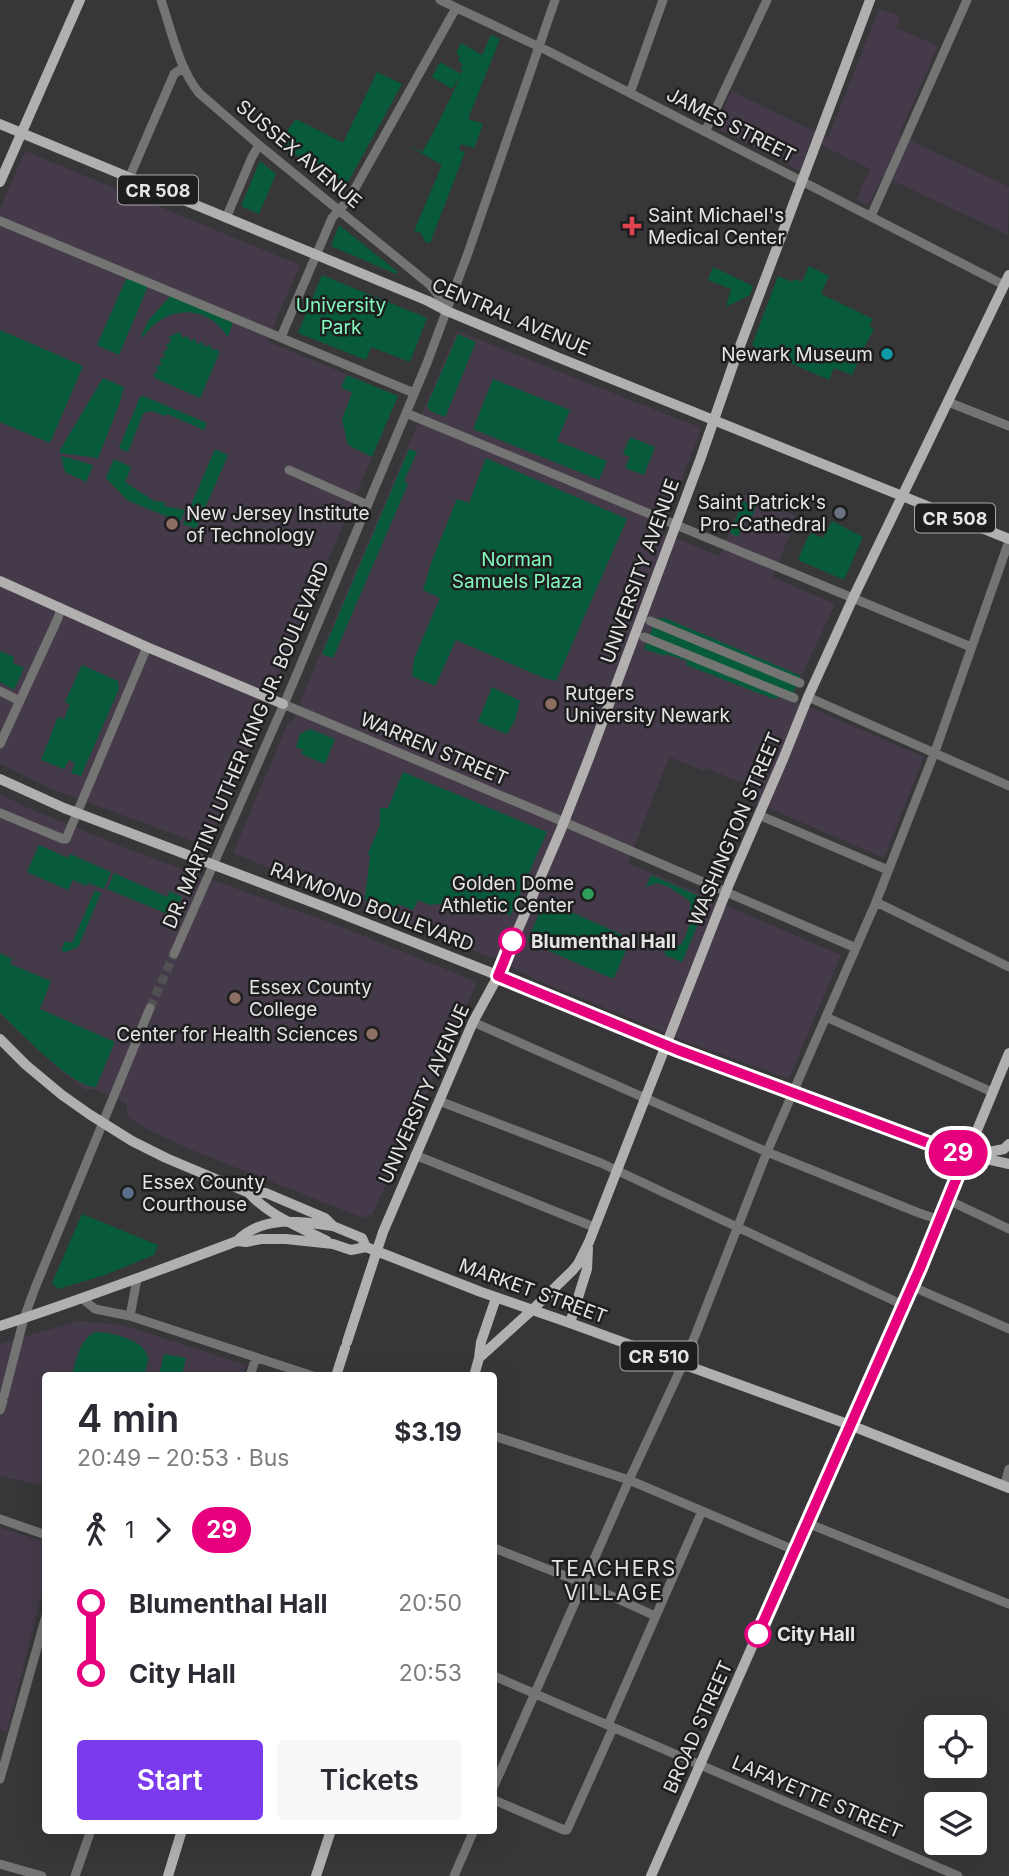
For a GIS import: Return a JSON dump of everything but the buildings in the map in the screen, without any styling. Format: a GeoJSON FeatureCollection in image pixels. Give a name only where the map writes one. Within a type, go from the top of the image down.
{"type":"FeatureCollection","features":[{"type":"Feature","properties":{"kind":"main road"},"geometry":{"type":"LineString","coordinates":[[0,181],[80,0]]}},
{"type":"Feature","properties":{"kind":"main road","name":"UNIVERSITY AVENUE"},"geometry":{"type":"LineString","coordinates":[[337,1372],[371,1249],[383,1231],[473,1022],[498,976],[564,822],[870,0]]}},
{"type":"Feature","properties":{"kind":"main road","name":"CENTRAL AVENUE"},"geometry":{"type":"LineString","coordinates":[[0,124],[447,311],[1009,540]]}},
{"type":"Feature","properties":{"kind":"main road","name":"WASHINGTON STREET"},"geometry":{"type":"LineString","coordinates":[[479,1358],[572,1271],[589,1242],[726,892],[808,697],[1007,280]]}},
{"type":"Feature","properties":{"kind":"main road","name":"WARREN STREET"},"geometry":{"type":"LineString","coordinates":[[0,581],[283,704]]}},
{"type":"Feature","properties":{"kind":"main road","name":"RAYMOND BOULEVARD"},"geometry":{"type":"LineString","coordinates":[[0,779],[64,808],[318,904],[793,1094],[947,1150],[1009,1164]]}},
{"type":"Feature","properties":{"kind":"main road","name":"MARKET STREET"},"geometry":{"type":"LineString","coordinates":[[0,1039],[49,1085],[102,1123],[157,1154],[249,1193],[265,1193],[326,1218],[333,1226],[362,1238],[371,1249],[496,1298],[850,1425],[1006,1487]]}},
{"type":"Feature","properties":{"kind":"main road","name":"BROAD STREET"},"geometry":{"type":"LineString","coordinates":[[652,1876],[940,1220],[1009,1053]]}},
{"type":"Feature","properties":{"kind":"main road"},"geometry":{"type":"LineString","coordinates":[[966,1155],[989,1153],[1004,1149],[1009,1144]]}},
{"type":"Feature","properties":{"kind":"main road","name":"MARKET STREET"},"geometry":{"type":"LineString","coordinates":[[249,1193],[258,1203],[332,1244]]}},
{"type":"Feature","properties":{"kind":"main road"},"geometry":{"type":"LineString","coordinates":[[288,1221],[333,1226]]}},
{"type":"Feature","properties":{"kind":"main road","name":"CR 510"},"geometry":{"type":"LineString","coordinates":[[0,1326],[83,1299],[237,1241],[246,1232],[269,1223],[288,1221]]}},
{"type":"Feature","properties":{"kind":"main road","name":"CR 510"},"geometry":{"type":"LineString","coordinates":[[237,1241],[286,1239],[332,1244],[351,1251],[371,1249]]}},
{"type":"Feature","properties":{"kind":"main road"},"geometry":{"type":"LineString","coordinates":[[570,1323],[587,1269],[589,1242]]}},
{"type":"Feature","properties":{"kind":"main road"},"geometry":{"type":"LineString","coordinates":[[475,1372],[481,1342],[496,1298]]}},
{"type":"Feature","properties":{"kind":"main road"},"geometry":{"type":"LineString","coordinates":[[168,1876],[181,1834]]}},
{"type":"Feature","properties":{"kind":"main road"},"geometry":{"type":"LineString","coordinates":[[316,1876],[330,1834]]}},
{"type":"Feature","properties":{"kind":"street","name":"SUSSEX AVENUE"},"geometry":{"type":"LineString","coordinates":[[161,0],[184,67],[202,96],[429,284],[447,311]]}},
{"type":"Feature","properties":{"kind":"street","name":"JAMES STREET"},"geometry":{"type":"LineString","coordinates":[[440,0],[538,46],[871,216],[1007,280]]}},
{"type":"Feature","properties":{"kind":"street","name":"DR. MARTIN LUTHER KING JR. BOULEVARD"},"geometry":{"type":"LineString","coordinates":[[174,954],[368,505],[447,311],[555,0]]}},
{"type":"Feature","properties":{"kind":"street"},"geometry":{"type":"LineString","coordinates":[[630,93],[663,0]]}},
{"type":"Feature","properties":{"kind":"street"},"geometry":{"type":"LineString","coordinates":[[705,132],[767,0]]}},
{"type":"Feature","properties":{"kind":"street"},"geometry":{"type":"LineString","coordinates":[[871,216],[967,0]]}},
{"type":"Feature","properties":{"kind":"street"},"geometry":{"type":"LineString","coordinates":[[281,337],[332,218],[349,199],[456,8]]}},
{"type":"Feature","properties":{"kind":"street"},"geometry":{"type":"LineString","coordinates":[[129,178],[174,74],[184,67]]}},
{"type":"Feature","properties":{"kind":"street"},"geometry":{"type":"LineString","coordinates":[[226,218],[259,145]]}},
{"type":"Feature","properties":{"kind":"street"},"geometry":{"type":"LineString","coordinates":[[0,221],[414,393]]}},
{"type":"Feature","properties":{"kind":"street"},"geometry":{"type":"LineString","coordinates":[[948,402],[1009,426]]}},
{"type":"Feature","properties":{"kind":"street"},"geometry":{"type":"LineString","coordinates":[[406,413],[971,647]]}},
{"type":"Feature","properties":{"kind":"street"},"geometry":{"type":"LineString","coordinates":[[289,470],[368,505]]}},
{"type":"Feature","properties":{"kind":"street"},"geometry":{"type":"LineString","coordinates":[[497,1779],[683,1364],[767,1152],[876,902],[935,752],[1009,540]]}},
{"type":"Feature","properties":{"kind":"street"},"geometry":{"type":"LineString","coordinates":[[0,744],[61,608]]}},
{"type":"Feature","properties":{"kind":"street"},"geometry":{"type":"LineString","coordinates":[[650,621],[800,683]]}},
{"type":"Feature","properties":{"kind":"street"},"geometry":{"type":"LineString","coordinates":[[656,642],[662,626]]}},
{"type":"Feature","properties":{"kind":"street"},"geometry":{"type":"LineString","coordinates":[[680,634],[680,652]]}},
{"type":"Feature","properties":{"kind":"street"},"geometry":{"type":"LineString","coordinates":[[644,637],[794,698]]}},
{"type":"Feature","properties":{"kind":"street"},"geometry":{"type":"LineString","coordinates":[[0,813],[66,839],[148,647]]}},
{"type":"Feature","properties":{"kind":"street"},"geometry":{"type":"LineString","coordinates":[[711,664],[718,649]]}},
{"type":"Feature","properties":{"kind":"street"},"geometry":{"type":"LineString","coordinates":[[752,663],[753,682]]}},
{"type":"Feature","properties":{"kind":"street"},"geometry":{"type":"LineString","coordinates":[[775,673],[776,691]]}},
{"type":"Feature","properties":{"kind":"street"},"geometry":{"type":"LineString","coordinates":[[0,691],[20,701]]}},
{"type":"Feature","properties":{"kind":"street"},"geometry":{"type":"LineString","coordinates":[[808,697],[1009,786]]}},
{"type":"Feature","properties":{"kind":"street","name":"WARREN STREET"},"geometry":{"type":"LineString","coordinates":[[283,704],[856,948]]}},
{"type":"Feature","properties":{"kind":"street"},"geometry":{"type":"LineString","coordinates":[[759,815],[888,870]]}},
{"type":"Feature","properties":{"kind":"street"},"geometry":{"type":"LineString","coordinates":[[876,902],[1009,967]]}},
{"type":"Feature","properties":{"kind":"street"},"geometry":{"type":"LineString","coordinates":[[2,1402],[24,1318],[35,1288],[150,1008]]}},
{"type":"Feature","properties":{"kind":"street"},"geometry":{"type":"LineString","coordinates":[[826,1017],[992,1092]]}},
{"type":"Feature","properties":{"kind":"street"},"geometry":{"type":"LineString","coordinates":[[473,1022],[767,1152],[940,1220]]}},
{"type":"Feature","properties":{"kind":"street"},"geometry":{"type":"LineString","coordinates":[[439,1101],[616,1170],[903,1305]]}},
{"type":"Feature","properties":{"kind":"street"},"geometry":{"type":"LineString","coordinates":[[415,1155],[594,1227]]}},
{"type":"Feature","properties":{"kind":"street"},"geometry":{"type":"LineString","coordinates":[[948,1200],[1009,1228]]}},
{"type":"Feature","properties":{"kind":"street"},"geometry":{"type":"LineString","coordinates":[[130,1316],[137,1279]]}},
{"type":"Feature","properties":{"kind":"street"},"geometry":{"type":"LineString","coordinates":[[911,1286],[1009,1329]]}},
{"type":"Feature","properties":{"kind":"street"},"geometry":{"type":"LineString","coordinates":[[83,1299],[96,1309],[130,1316],[301,1372]]}},
{"type":"Feature","properties":{"kind":"street"},"geometry":{"type":"LineString","coordinates":[[251,1372],[256,1357]]}},
{"type":"Feature","properties":{"kind":"street"},"geometry":{"type":"LineString","coordinates":[[497,1437],[629,1480],[794,1550]]}},
{"type":"Feature","properties":{"kind":"street"},"geometry":{"type":"LineString","coordinates":[[1006,1487],[1009,1469]]}},
{"type":"Feature","properties":{"kind":"street"},"geometry":{"type":"LineString","coordinates":[[497,1801],[567,1830],[655,1616],[702,1511]]}},
{"type":"Feature","properties":{"kind":"street"},"geometry":{"type":"LineString","coordinates":[[0,1519],[42,1534]]}},
{"type":"Feature","properties":{"kind":"street"},"geometry":{"type":"LineString","coordinates":[[807,1523],[1009,1604]]}},
{"type":"Feature","properties":{"kind":"street"},"geometry":{"type":"LineString","coordinates":[[497,1549],[583,1583],[655,1616]]}},
{"type":"Feature","properties":{"kind":"street"},"geometry":{"type":"LineString","coordinates":[[0,1779],[42,1630]]}},
{"type":"Feature","properties":{"kind":"street","name":"LAFAYETTE STREET"},"geometry":{"type":"LineString","coordinates":[[497,1677],[958,1876]]}},
{"type":"Feature","properties":{"kind":"street"},"geometry":{"type":"LineString","coordinates":[[75,1876],[90,1834]]}},
{"type":"Feature","properties":{"kind":"street"},"geometry":{"type":"LineString","coordinates":[[454,1876],[472,1834]]}},
{"type":"Feature","properties":{"kind":"street"},"geometry":{"type":"LineString","coordinates":[[0,1864],[41,1876]]}},
{"type":"Feature","properties":{"kind":"shaded area"},"geometry":{"type":"Polygon","coordinates":[[[879,9],[901,17],[896,28],[938,46],[899,135],[1009,187],[1008,235],[883,176],[868,205],[856,200],[870,169],[811,140],[800,171],[715,127],[732,91],[828,138],[879,9]]]}},
{"type":"Feature","properties":{"kind":"shaded area","name":"New Jersey Institute of Technology"},"geometry":{"type":"Polygon","coordinates":[[[25,151],[300,265],[267,341],[398,396],[206,846],[49,788],[0,764],[0,209],[25,151]]]}},
{"type":"Feature","properties":{"kind":"shaded area","name":"Rutgers University Newark"},"geometry":{"type":"Polygon","coordinates":[[[457,331],[701,428],[662,533],[720,556],[745,494],[797,516],[773,577],[833,603],[834,606],[791,699],[924,757],[884,858],[750,800],[754,788],[706,768],[704,771],[669,757],[628,863],[841,955],[789,1079],[685,1041],[540,981],[494,957],[233,853],[287,725],[292,721],[457,331]]]}},
{"type":"Feature","properties":{"kind":"shaded area","name":"Essex County College"},"geometry":{"type":"Polygon","coordinates":[[[0,794],[133,851],[339,926],[477,982],[373,1213],[363,1218],[148,1130],[131,1119],[127,1114],[127,1104],[94,1089],[86,1090],[58,1069],[0,1014],[0,794]]]}},
{"type":"Feature","properties":{"kind":"shaded area"},"geometry":{"type":"Polygon","coordinates":[[[78,1321],[133,1328],[246,1365],[243,1372],[42,1372],[42,1485],[0,1476],[0,1344],[78,1321]]]}},
{"type":"Feature","properties":{"kind":"shaded area"},"geometry":{"type":"Polygon","coordinates":[[[0,1528],[42,1541],[42,1594],[7,1732],[0,1730],[0,1528]]]}},
{"type":"Feature","properties":{"kind":"green space"},"geometry":{"type":"Polygon","coordinates":[[[491,35],[500,39],[468,119],[483,124],[474,148],[461,144],[459,150],[465,152],[430,243],[425,242],[421,233],[414,231],[442,165],[407,145],[422,152],[461,76],[452,89],[432,77],[440,62],[461,74],[463,64],[458,61],[460,57],[456,53],[461,43],[482,55],[491,35]]]}},
{"type":"Feature","properties":{"kind":"green space"},"geometry":{"type":"Polygon","coordinates":[[[377,72],[402,84],[342,193],[279,141],[296,119],[343,143],[377,72]]]}},
{"type":"Feature","properties":{"kind":"green space"},"geometry":{"type":"Polygon","coordinates":[[[260,161],[276,174],[259,214],[241,206],[260,161]]]}},
{"type":"Feature","properties":{"kind":"green space"},"geometry":{"type":"Polygon","coordinates":[[[339,225],[398,272],[396,274],[331,246],[339,225]]]}},
{"type":"Feature","properties":{"kind":"green space"},"geometry":{"type":"Polygon","coordinates":[[[809,266],[829,276],[821,294],[873,319],[869,326],[874,329],[864,348],[862,347],[852,375],[834,368],[829,380],[752,345],[778,276],[792,282],[794,279],[802,282],[809,266]]]}},
{"type":"Feature","properties":{"kind":"green space"},"geometry":{"type":"Polygon","coordinates":[[[713,267],[753,286],[750,295],[726,307],[731,289],[708,280],[713,267]]]}},
{"type":"Feature","properties":{"kind":"green space","name":"University Park"},"geometry":{"type":"Polygon","coordinates":[[[322,275],[427,318],[410,362],[371,347],[366,360],[298,333],[322,275]]]}},
{"type":"Feature","properties":{"kind":"green space"},"geometry":{"type":"Polygon","coordinates":[[[127,277],[148,286],[119,355],[97,345],[127,277]]]}},
{"type":"Feature","properties":{"kind":"green space"},"geometry":{"type":"Polygon","coordinates":[[[171,295],[233,322],[228,337],[209,318],[185,312],[162,319],[141,336],[149,320],[171,295]]]}},
{"type":"Feature","properties":{"kind":"green space"},"geometry":{"type":"Polygon","coordinates":[[[0,330],[83,366],[50,443],[0,422],[0,330]]]}},
{"type":"Feature","properties":{"kind":"green space"},"geometry":{"type":"Polygon","coordinates":[[[180,332],[182,338],[187,336],[190,341],[195,339],[197,344],[202,342],[205,347],[210,345],[212,350],[217,349],[219,354],[200,398],[155,378],[153,374],[158,372],[156,367],[162,364],[159,359],[165,357],[163,352],[168,349],[166,344],[171,342],[169,337],[180,332]]]}},
{"type":"Feature","properties":{"kind":"green space"},"geometry":{"type":"Polygon","coordinates":[[[458,334],[476,342],[445,417],[430,411],[427,405],[458,334]]]}},
{"type":"Feature","properties":{"kind":"green space"},"geometry":{"type":"Polygon","coordinates":[[[347,375],[398,396],[372,457],[348,445],[342,419],[352,393],[341,387],[347,375]]]}},
{"type":"Feature","properties":{"kind":"green space"},"geometry":{"type":"Polygon","coordinates":[[[103,378],[124,387],[98,458],[60,453],[60,450],[103,378]]]}},
{"type":"Feature","properties":{"kind":"green space"},"geometry":{"type":"Polygon","coordinates":[[[493,379],[570,410],[557,441],[607,461],[599,480],[473,429],[493,379]]]}},
{"type":"Feature","properties":{"kind":"green space"},"geometry":{"type":"Polygon","coordinates":[[[140,397],[207,423],[204,430],[167,414],[165,416],[148,411],[143,414],[128,452],[119,448],[140,397]]]}},
{"type":"Feature","properties":{"kind":"green space"},"geometry":{"type":"Polygon","coordinates":[[[630,437],[655,447],[644,475],[625,468],[630,457],[623,454],[630,437]]]}},
{"type":"Feature","properties":{"kind":"green space"},"geometry":{"type":"Polygon","coordinates":[[[215,449],[228,455],[196,529],[183,524],[215,449]]]}},
{"type":"Feature","properties":{"kind":"green space"},"geometry":{"type":"Polygon","coordinates":[[[409,449],[417,452],[404,481],[408,484],[333,658],[322,654],[409,449]]]}},
{"type":"Feature","properties":{"kind":"green space"},"geometry":{"type":"Polygon","coordinates":[[[61,456],[93,465],[86,482],[65,472],[61,456]]]}},
{"type":"Feature","properties":{"kind":"green space","name":"Norman Samuels Plaza"},"geometry":{"type":"Polygon","coordinates":[[[486,458],[627,519],[556,681],[456,640],[435,686],[412,676],[414,659],[440,598],[423,590],[432,561],[457,499],[469,503],[486,458]]]}},
{"type":"Feature","properties":{"kind":"green space"},"geometry":{"type":"Polygon","coordinates":[[[114,459],[131,467],[125,482],[154,501],[165,502],[164,506],[185,510],[180,522],[127,500],[106,478],[114,459]]]}},
{"type":"Feature","properties":{"kind":"green space"},"geometry":{"type":"Polygon","coordinates":[[[743,501],[756,506],[750,523],[744,521],[738,537],[730,533],[743,501]]]}},
{"type":"Feature","properties":{"kind":"green space"},"geometry":{"type":"Polygon","coordinates":[[[832,521],[863,537],[844,580],[798,560],[811,533],[823,538],[832,521]]]}},
{"type":"Feature","properties":{"kind":"green space"},"geometry":{"type":"Polygon","coordinates":[[[665,618],[801,676],[790,699],[785,700],[780,696],[774,699],[686,665],[687,661],[644,649],[656,619],[665,618]]]}},
{"type":"Feature","properties":{"kind":"green space"},"geometry":{"type":"Polygon","coordinates":[[[0,651],[14,657],[13,663],[24,668],[14,690],[0,682],[0,651]]]}},
{"type":"Feature","properties":{"kind":"green space"},"geometry":{"type":"Polygon","coordinates":[[[82,665],[118,681],[119,689],[81,776],[71,773],[75,763],[69,760],[64,769],[41,760],[58,717],[64,719],[70,704],[65,702],[82,665]]]}},
{"type":"Feature","properties":{"kind":"green space"},"geometry":{"type":"Polygon","coordinates":[[[492,687],[520,701],[515,720],[507,734],[478,722],[492,687]]]}},
{"type":"Feature","properties":{"kind":"green space"},"geometry":{"type":"Polygon","coordinates":[[[310,729],[335,739],[325,764],[301,754],[303,750],[296,747],[300,734],[310,729]]]}},
{"type":"Feature","properties":{"kind":"green space"},"geometry":{"type":"Polygon","coordinates":[[[403,772],[547,832],[510,916],[473,900],[430,905],[418,900],[413,910],[398,904],[395,909],[374,909],[365,899],[370,856],[368,854],[380,825],[380,808],[388,808],[403,772]]]}},
{"type":"Feature","properties":{"kind":"green space"},"geometry":{"type":"Polygon","coordinates":[[[39,845],[68,858],[70,854],[111,872],[104,889],[88,883],[86,886],[73,880],[68,890],[27,872],[39,845]]]}},
{"type":"Feature","properties":{"kind":"green space"},"geometry":{"type":"Polygon","coordinates":[[[114,873],[167,897],[170,891],[182,897],[173,916],[107,889],[114,873]]]}},
{"type":"Feature","properties":{"kind":"green space"},"geometry":{"type":"Polygon","coordinates":[[[651,875],[708,900],[682,962],[665,955],[665,948],[681,945],[689,924],[690,901],[669,887],[657,883],[646,887],[651,875]]]}},
{"type":"Feature","properties":{"kind":"green space"},"geometry":{"type":"Polygon","coordinates":[[[95,890],[101,893],[78,947],[61,951],[65,941],[72,943],[95,890]]]}},
{"type":"Feature","properties":{"kind":"green space"},"geometry":{"type":"Polygon","coordinates":[[[547,901],[627,937],[629,943],[614,978],[529,942],[543,904],[547,901]]]}},
{"type":"Feature","properties":{"kind":"green space"},"geometry":{"type":"Polygon","coordinates":[[[0,953],[12,959],[10,964],[51,981],[40,1009],[115,1042],[96,1087],[86,1085],[60,1068],[0,1013],[0,953]]]}},
{"type":"Feature","properties":{"kind":"green space"},"geometry":{"type":"Polygon","coordinates":[[[82,1214],[158,1245],[154,1255],[105,1275],[58,1289],[52,1283],[82,1214]]]}},
{"type":"Feature","properties":{"kind":"green space"},"geometry":{"type":"Polygon","coordinates":[[[95,1332],[135,1342],[146,1352],[148,1359],[145,1372],[73,1372],[82,1345],[95,1332]]]}},
{"type":"Feature","properties":{"kind":"green space"},"geometry":{"type":"Polygon","coordinates":[[[164,1354],[186,1358],[183,1372],[160,1372],[164,1354]]]}},
{"type":"Feature","properties":{"kind":"tunnel"},"geometry":{"type":"LineString","coordinates":[[150,1008],[174,954]]}},
{"type":"Feature","properties":{"kind":"bus line","name":"29"},"geometry":{"type":"LineString","coordinates":[[512,941],[498,976],[654,1041],[966,1155],[920,1268],[758,1634]]}},
{"type":"Feature","properties":{"kind":"place","name":"Saint Michael's Medical Center"},"geometry":{"type":"Point","coordinates":[632,226]}},
{"type":"Feature","properties":{"kind":"place","name":"Newark Museum"},"geometry":{"type":"Point","coordinates":[887,354]}},
{"type":"Feature","properties":{"kind":"place","name":"Saint Patrick's Pro-Cathedral"},"geometry":{"type":"Point","coordinates":[840,513]}},
{"type":"Feature","properties":{"kind":"place","name":"New Jersey Institute of Technology"},"geometry":{"type":"Point","coordinates":[172,524]}},
{"type":"Feature","properties":{"kind":"place","name":"Rutgers University Newark"},"geometry":{"type":"Point","coordinates":[551,704]}},
{"type":"Feature","properties":{"kind":"place","name":"Golden Dome Athletic Center"},"geometry":{"type":"Point","coordinates":[588,894]}},
{"type":"Feature","properties":{"kind":"place","name":"Blumenthal Hall"},"geometry":{"type":"Point","coordinates":[512,941]}},
{"type":"Feature","properties":{"kind":"place","name":"Essex County College"},"geometry":{"type":"Point","coordinates":[235,998]}},
{"type":"Feature","properties":{"kind":"place","name":"Center for Health Sciences"},"geometry":{"type":"Point","coordinates":[372,1034]}},
{"type":"Feature","properties":{"kind":"place","name":"Essex County Courthouse"},"geometry":{"type":"Point","coordinates":[128,1193]}},
{"type":"Feature","properties":{"kind":"place","name":"City Hall"},"geometry":{"type":"Point","coordinates":[758,1634]}},
{"type":"Feature","properties":{"kind":"district","name":"TEACHERS VILLAGE"},"geometry":{"type":"Point","coordinates":[614,1580]}}]}
